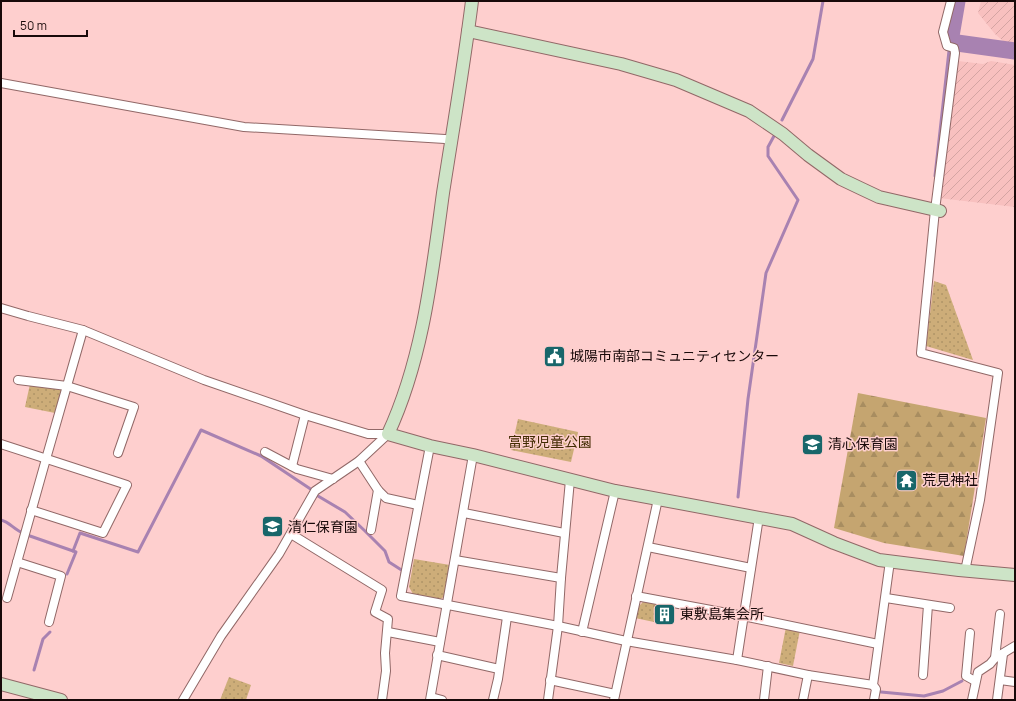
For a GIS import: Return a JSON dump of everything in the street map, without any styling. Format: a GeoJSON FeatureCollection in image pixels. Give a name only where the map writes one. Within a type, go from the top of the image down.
{"type":"FeatureCollection","features":[{"type":"Feature","properties":{"kind":"street"},"geometry":{"type":"LineString","coordinates":[[183,700],[221,636],[279,554],[315,491],[359,462],[388,434],[396,417],[414,363],[422,328],[431,278],[472,1]]}},
{"type":"Feature","properties":{"kind":"street"},"geometry":{"type":"LineString","coordinates":[[951,1],[943,32],[955,54],[922,353],[998,373],[980,500],[965,571]]}},
{"type":"Feature","properties":{"kind":"street"},"geometry":{"type":"LineString","coordinates":[[468,31],[622,64],[676,80],[749,111],[783,134],[841,179],[862,190],[879,197],[938,210]]}},
{"type":"Feature","properties":{"kind":"street"},"geometry":{"type":"LineString","coordinates":[[1,83],[244,127],[445,139],[451,141]]}},
{"type":"Feature","properties":{"kind":"street"},"geometry":{"type":"LineString","coordinates":[[1,308],[83,330],[204,380],[305,415],[368,434],[388,434],[430,446],[473,455],[615,491],[792,524],[834,543],[879,560],[965,571],[1015,575]]}},
{"type":"Feature","properties":{"kind":"street"},"geometry":{"type":"LineString","coordinates":[[7,598],[83,330]]}},
{"type":"Feature","properties":{"kind":"street"},"geometry":{"type":"LineString","coordinates":[[18,380],[67,386],[134,407],[118,454]]}},
{"type":"Feature","properties":{"kind":"street"},"geometry":{"type":"LineString","coordinates":[[292,466],[305,415]]}},
{"type":"Feature","properties":{"kind":"street"},"geometry":{"type":"LineString","coordinates":[[430,446],[401,596],[558,626],[626,641],[737,660],[808,675],[873,685]]}},
{"type":"Feature","properties":{"kind":"street"},"geometry":{"type":"LineString","coordinates":[[2,447],[46,459],[127,485],[103,533],[31,510]]}},
{"type":"Feature","properties":{"kind":"street"},"geometry":{"type":"LineString","coordinates":[[265,452],[297,469],[333,479]]}},
{"type":"Feature","properties":{"kind":"street"},"geometry":{"type":"LineString","coordinates":[[442,700],[430,699],[437,655],[456,560],[473,455]]}},
{"type":"Feature","properties":{"kind":"street"},"geometry":{"type":"LineString","coordinates":[[359,462],[378,490],[386,498],[418,505]]}},
{"type":"Feature","properties":{"kind":"street"},"geometry":{"type":"LineString","coordinates":[[548,700],[558,626],[564,533],[570,480]]}},
{"type":"Feature","properties":{"kind":"street"},"geometry":{"type":"LineString","coordinates":[[371,530],[378,490]]}},
{"type":"Feature","properties":{"kind":"street"},"geometry":{"type":"LineString","coordinates":[[582,632],[615,491]]}},
{"type":"Feature","properties":{"kind":"street"},"geometry":{"type":"LineString","coordinates":[[550,680],[614,697],[658,499]]}},
{"type":"Feature","properties":{"kind":"street"},"geometry":{"type":"LineString","coordinates":[[464,513],[564,533]]}},
{"type":"Feature","properties":{"kind":"street"},"geometry":{"type":"LineString","coordinates":[[737,660],[759,517]]}},
{"type":"Feature","properties":{"kind":"street"},"geometry":{"type":"LineString","coordinates":[[291,534],[382,590],[375,612],[388,618],[385,653],[386,671],[382,700]]}},
{"type":"Feature","properties":{"kind":"street"},"geometry":{"type":"LineString","coordinates":[[648,547],[751,568]]}},
{"type":"Feature","properties":{"kind":"street"},"geometry":{"type":"LineString","coordinates":[[456,560],[561,578]]}},
{"type":"Feature","properties":{"kind":"street"},"geometry":{"type":"LineString","coordinates":[[874,700],[876,689],[873,685],[890,561]]}},
{"type":"Feature","properties":{"kind":"street"},"geometry":{"type":"LineString","coordinates":[[17,562],[61,576],[49,622]]}},
{"type":"Feature","properties":{"kind":"street"},"geometry":{"type":"LineString","coordinates":[[636,596],[878,644]]}},
{"type":"Feature","properties":{"kind":"street"},"geometry":{"type":"LineString","coordinates":[[886,598],[950,608]]}},
{"type":"Feature","properties":{"kind":"street"},"geometry":{"type":"LineString","coordinates":[[923,675],[928,605]]}},
{"type":"Feature","properties":{"kind":"street"},"geometry":{"type":"LineString","coordinates":[[995,658],[1000,614]]}},
{"type":"Feature","properties":{"kind":"street"},"geometry":{"type":"LineString","coordinates":[[493,700],[508,617]]}},
{"type":"Feature","properties":{"kind":"street"},"geometry":{"type":"LineString","coordinates":[[388,632],[440,642]]}},
{"type":"Feature","properties":{"kind":"street"},"geometry":{"type":"LineString","coordinates":[[970,633],[966,676],[975,681]]}},
{"type":"Feature","properties":{"kind":"street"},"geometry":{"type":"LineString","coordinates":[[972,700],[978,672],[990,664],[995,658],[1015,646]]}},
{"type":"Feature","properties":{"kind":"street"},"geometry":{"type":"LineString","coordinates":[[997,700],[1003,654]]}},
{"type":"Feature","properties":{"kind":"street"},"geometry":{"type":"LineString","coordinates":[[437,655],[499,669]]}},
{"type":"Feature","properties":{"kind":"street"},"geometry":{"type":"LineString","coordinates":[[764,700],[768,666]]}},
{"type":"Feature","properties":{"kind":"street"},"geometry":{"type":"LineString","coordinates":[[803,700],[808,675]]}},
{"type":"Feature","properties":{"kind":"street"},"geometry":{"type":"LineString","coordinates":[[1000,680],[1015,682]]}},
{"type":"Feature","properties":{"kind":"street"},"geometry":{"type":"LineString","coordinates":[[1,684],[61,700]]}},
{"type":"Feature","properties":{"kind":"shaded area"},"geometry":{"type":"Polygon","coordinates":[[[981,1],[1015,1],[1015,48],[1011,48],[995,34],[978,13],[981,1]]]}},
{"type":"Feature","properties":{"kind":"shaded area"},"geometry":{"type":"Polygon","coordinates":[[[958,61],[983,64],[991,61],[1015,65],[1015,207],[939,198],[953,78],[958,61]]]}},
{"type":"Feature","properties":{"kind":"green space"},"geometry":{"type":"Polygon","coordinates":[[[934,281],[946,285],[973,360],[926,346],[934,281]]]}},
{"type":"Feature","properties":{"kind":"green space"},"geometry":{"type":"Polygon","coordinates":[[[30,384],[62,389],[55,413],[25,407],[30,384]]]}},
{"type":"Feature","properties":{"kind":"green space"},"geometry":{"type":"Polygon","coordinates":[[[858,393],[986,418],[964,556],[884,543],[834,528],[858,393]]]}},
{"type":"Feature","properties":{"kind":"green space","name":"富野児童公園"},"geometry":{"type":"Polygon","coordinates":[[[518,419],[578,432],[571,462],[511,450],[518,419]]]}},
{"type":"Feature","properties":{"kind":"green space"},"geometry":{"type":"Polygon","coordinates":[[[414,559],[450,565],[445,596],[439,600],[413,594],[409,587],[414,559]]]}},
{"type":"Feature","properties":{"kind":"green space"},"geometry":{"type":"Polygon","coordinates":[[[643,602],[657,604],[654,622],[635,618],[638,607],[643,602]]]}},
{"type":"Feature","properties":{"kind":"green space"},"geometry":{"type":"Polygon","coordinates":[[[786,627],[800,630],[793,666],[779,663],[786,627]]]}},
{"type":"Feature","properties":{"kind":"green space"},"geometry":{"type":"Polygon","coordinates":[[[229,677],[251,685],[246,700],[220,700],[229,677]]]}},
{"type":"Feature","properties":{"kind":"waterway"},"geometry":{"type":"LineString","coordinates":[[782,120],[813,59],[823,1]]}},
{"type":"Feature","properties":{"kind":"waterway"},"geometry":{"type":"LineString","coordinates":[[957,1],[950,42],[1015,51]]}},
{"type":"Feature","properties":{"kind":"waterway"},"geometry":{"type":"LineString","coordinates":[[935,176],[950,42]]}},
{"type":"Feature","properties":{"kind":"waterway"},"geometry":{"type":"LineString","coordinates":[[738,497],[748,399],[766,273],[798,200],[768,156],[768,147],[774,136]]}},
{"type":"Feature","properties":{"kind":"waterway"},"geometry":{"type":"LineString","coordinates":[[73,551],[80,533],[138,552],[201,430],[261,456],[312,490]]}},
{"type":"Feature","properties":{"kind":"waterway"},"geometry":{"type":"LineString","coordinates":[[318,496],[345,512],[385,551],[389,562],[403,571],[402,573]]}},
{"type":"Feature","properties":{"kind":"waterway"},"geometry":{"type":"LineString","coordinates":[[1,520],[7,522],[21,532]]}},
{"type":"Feature","properties":{"kind":"waterway"},"geometry":{"type":"LineString","coordinates":[[30,536],[76,552],[67,574]]}},
{"type":"Feature","properties":{"kind":"waterway"},"geometry":{"type":"LineString","coordinates":[[34,670],[43,639],[50,632]]}},
{"type":"Feature","properties":{"kind":"waterway"},"geometry":{"type":"LineString","coordinates":[[881,692],[924,696],[943,691],[962,681]]}},
{"type":"Feature","properties":{"kind":"place","name":"城陽市南部コミュニティセンター"},"geometry":{"type":"Point","coordinates":[555,356]}},
{"type":"Feature","properties":{"kind":"place","name":"清心保育園"},"geometry":{"type":"Point","coordinates":[812,444]}},
{"type":"Feature","properties":{"kind":"place","name":"荒見神社"},"geometry":{"type":"Point","coordinates":[906,480]}},
{"type":"Feature","properties":{"kind":"place","name":"清仁保育園"},"geometry":{"type":"Point","coordinates":[272,527]}},
{"type":"Feature","properties":{"kind":"place","name":"東敷島集会所"},"geometry":{"type":"Point","coordinates":[664,614]}}]}
